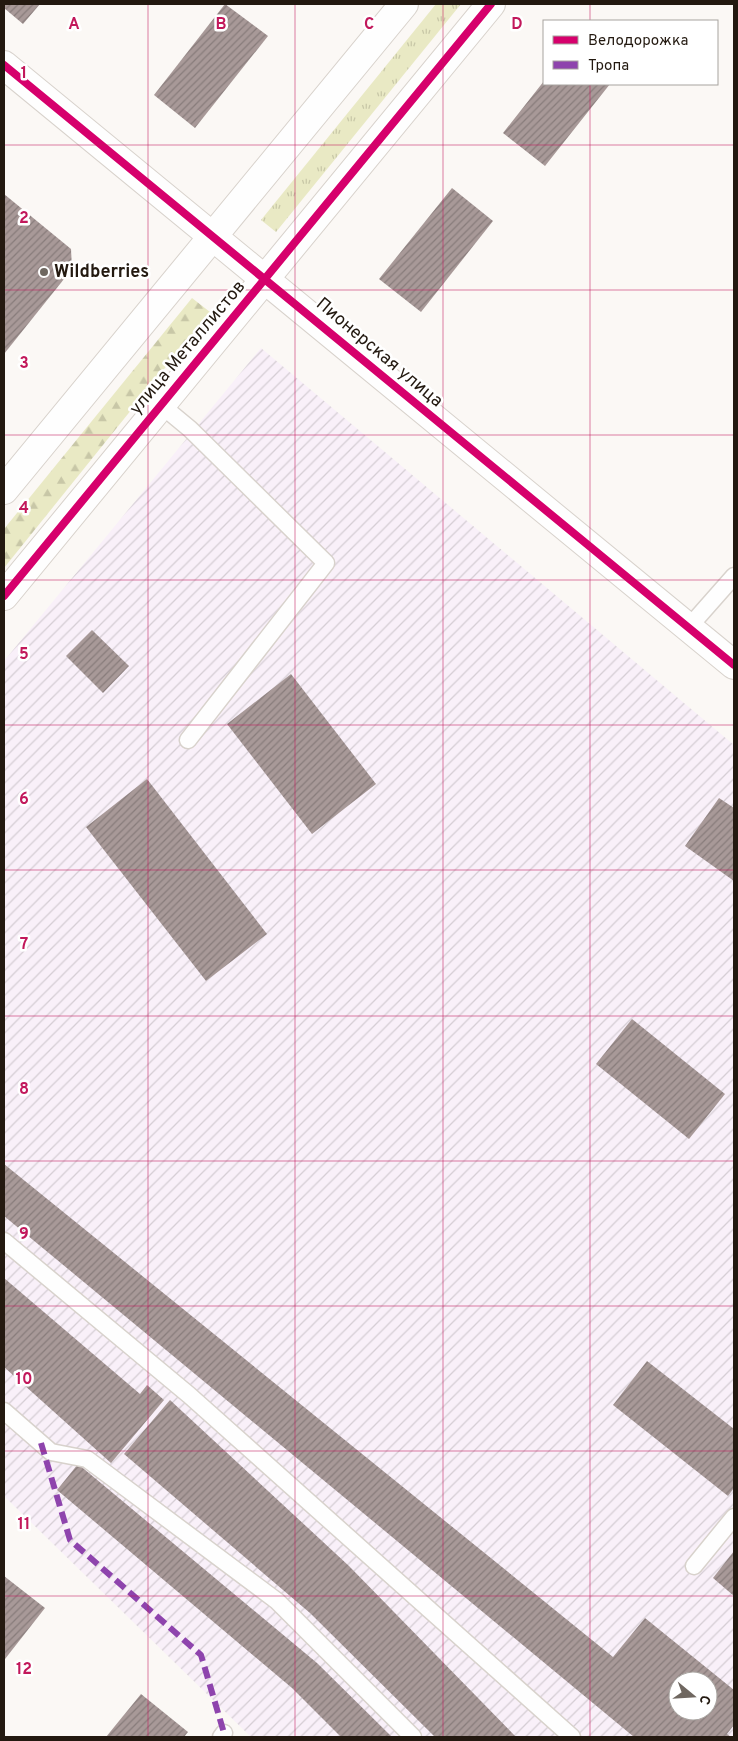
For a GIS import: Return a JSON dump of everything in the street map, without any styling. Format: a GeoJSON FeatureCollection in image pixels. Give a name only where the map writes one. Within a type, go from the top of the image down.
{"type":"FeatureCollection","features":[{"type":"Feature","properties":{"kind":"street"},"geometry":{"type":"LineString","coordinates":[[4,490],[404,4]]}},
{"type":"Feature","properties":{"kind":"street","name":"улица Металлистов"},"geometry":{"type":"LineString","coordinates":[[4,596],[491,4]]}},
{"type":"Feature","properties":{"kind":"street","name":"Пионерская улица"},"geometry":{"type":"LineString","coordinates":[[4,64],[734,665]]}},
{"type":"Feature","properties":{"kind":"lane"},"geometry":{"type":"LineString","coordinates":[[161,405],[190,429],[326,563],[188,740]]}},
{"type":"Feature","properties":{"kind":"lane"},"geometry":{"type":"LineString","coordinates":[[689,627],[734,576]]}},
{"type":"Feature","properties":{"kind":"lane"},"geometry":{"type":"LineString","coordinates":[[4,1240],[189,1396],[572,1737]]}},
{"type":"Feature","properties":{"kind":"lane"},"geometry":{"type":"LineString","coordinates":[[4,1411],[51,1452],[87,1459],[277,1601],[413,1737]]}},
{"type":"Feature","properties":{"kind":"lane"},"geometry":{"type":"LineString","coordinates":[[694,1566],[734,1517]]}},
{"type":"Feature","properties":{"kind":"shaded area"},"geometry":{"type":"Polygon","coordinates":[[[261,348],[734,745],[734,1737],[251,1737],[4,1496],[4,661],[261,348]]]}},
{"type":"Feature","properties":{"kind":"green space"},"geometry":{"type":"Polygon","coordinates":[[[436,4],[461,4],[276,232],[261,220],[436,4]]]}},
{"type":"Feature","properties":{"kind":"green space"},"geometry":{"type":"Polygon","coordinates":[[[192,298],[210,312],[4,568],[4,529],[192,298]]]}},
{"type":"Feature","properties":{"kind":"building"},"geometry":{"type":"Polygon","coordinates":[[[4,4],[40,4],[23,24],[4,8],[4,4]]]}},
{"type":"Feature","properties":{"kind":"building"},"geometry":{"type":"Polygon","coordinates":[[[225,4],[268,36],[195,128],[154,95],[225,4]]]}},
{"type":"Feature","properties":{"kind":"building"},"geometry":{"type":"Polygon","coordinates":[[[543,82],[543,85],[609,85],[545,166],[503,133],[543,82]]]}},
{"type":"Feature","properties":{"kind":"building"},"geometry":{"type":"Polygon","coordinates":[[[452,188],[493,221],[421,312],[379,279],[452,188]]]}},
{"type":"Feature","properties":{"kind":"building"},"geometry":{"type":"Polygon","coordinates":[[[4,194],[71,249],[72,269],[4,354],[4,194]]]}},
{"type":"Feature","properties":{"kind":"building"},"geometry":{"type":"Polygon","coordinates":[[[92,630],[129,666],[103,693],[66,656],[92,630]]]}},
{"type":"Feature","properties":{"kind":"building"},"geometry":{"type":"Polygon","coordinates":[[[291,674],[376,784],[312,834],[227,724],[291,674]]]}},
{"type":"Feature","properties":{"kind":"building"},"geometry":{"type":"Polygon","coordinates":[[[147,779],[267,934],[206,981],[86,827],[147,779]]]}},
{"type":"Feature","properties":{"kind":"building"},"geometry":{"type":"Polygon","coordinates":[[[719,798],[734,808],[734,881],[685,846],[719,798]]]}},
{"type":"Feature","properties":{"kind":"building"},"geometry":{"type":"Polygon","coordinates":[[[632,1019],[725,1094],[689,1139],[596,1064],[632,1019]]]}},
{"type":"Feature","properties":{"kind":"building"},"geometry":{"type":"Polygon","coordinates":[[[4,1164],[613,1657],[645,1618],[711,1671],[668,1671],[668,1721],[718,1721],[718,1677],[734,1690],[734,1725],[727,1734],[731,1737],[634,1737],[4,1216],[4,1164]]]}},
{"type":"Feature","properties":{"kind":"building"},"geometry":{"type":"Polygon","coordinates":[[[4,1278],[140,1394],[147,1385],[164,1400],[111,1463],[4,1367],[4,1278]]]}},
{"type":"Feature","properties":{"kind":"building"},"geometry":{"type":"Polygon","coordinates":[[[647,1361],[734,1429],[734,1488],[728,1496],[613,1405],[647,1361]]]}},
{"type":"Feature","properties":{"kind":"building"},"geometry":{"type":"Polygon","coordinates":[[[170,1400],[349,1566],[516,1737],[435,1737],[310,1613],[124,1454],[170,1400]]]}},
{"type":"Feature","properties":{"kind":"building"},"geometry":{"type":"Polygon","coordinates":[[[78,1464],[317,1663],[392,1737],[341,1737],[292,1688],[57,1490],[78,1464]]]}},
{"type":"Feature","properties":{"kind":"building"},"geometry":{"type":"Polygon","coordinates":[[[734,1551],[734,1596],[713,1578],[734,1551]]]}},
{"type":"Feature","properties":{"kind":"building"},"geometry":{"type":"Polygon","coordinates":[[[4,1576],[45,1608],[5,1659],[4,1658],[4,1576]]]}},
{"type":"Feature","properties":{"kind":"building"},"geometry":{"type":"Polygon","coordinates":[[[141,1694],[188,1732],[184,1737],[106,1737],[141,1694]]]}},
{"type":"Feature","properties":{"kind":"marked path"},"geometry":{"type":"LineString","coordinates":[[41,1443],[70,1540],[201,1655],[224,1733]]}},
{"type":"Feature","properties":{"kind":"cycle path"},"geometry":{"type":"LineString","coordinates":[[4,596],[491,4]]}},
{"type":"Feature","properties":{"kind":"cycle path"},"geometry":{"type":"LineString","coordinates":[[4,65],[734,665]]}},
{"type":"Feature","properties":{"kind":"place","name":"Wildberries"},"geometry":{"type":"Point","coordinates":[44,272]}}]}
